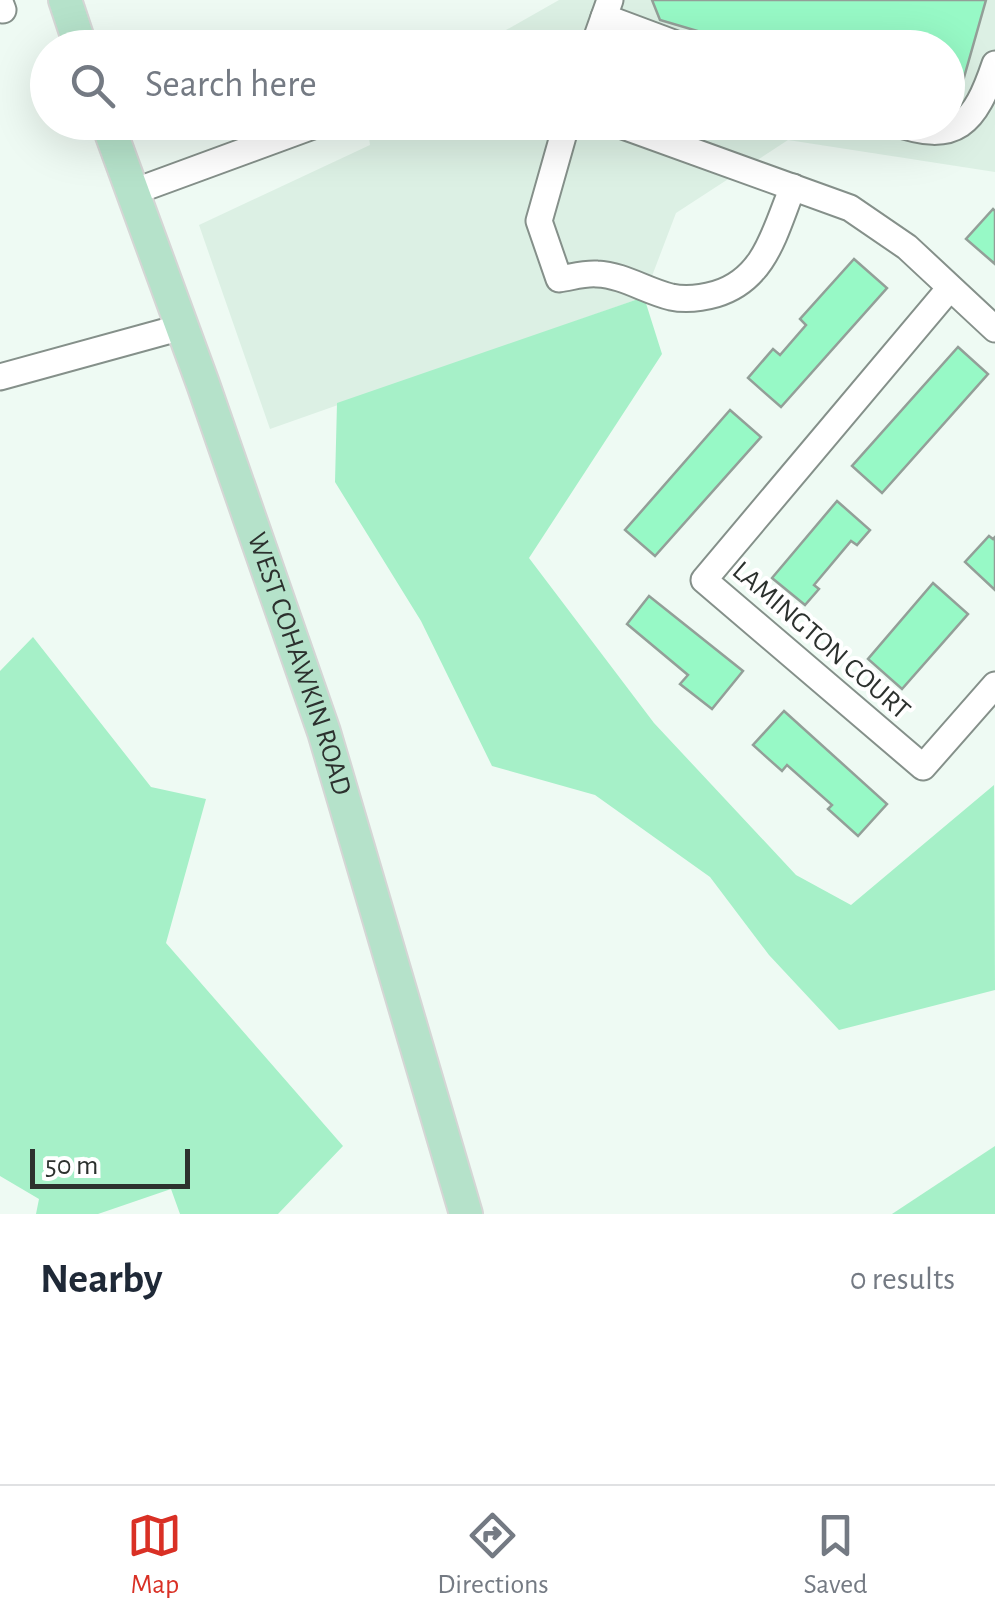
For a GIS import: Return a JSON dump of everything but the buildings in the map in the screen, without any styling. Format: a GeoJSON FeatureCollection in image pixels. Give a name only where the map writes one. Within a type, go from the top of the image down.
{"type":"FeatureCollection","features":[{"type":"Feature","properties":{"kind":"main road"},"geometry":{"type":"LineString","coordinates":[[65,0],[75,30]]}},
{"type":"Feature","properties":{"kind":"main road","name":"WEST COHAWKIN ROAD"},"geometry":{"type":"LineString","coordinates":[[114,140],[346,799],[466,1214]]}},
{"type":"Feature","properties":{"kind":"street"},"geometry":{"type":"LineString","coordinates":[[607,8],[651,30]]}},
{"type":"Feature","properties":{"kind":"street"},"geometry":{"type":"LineString","coordinates":[[965,122],[986,92],[995,64]]}},
{"type":"Feature","properties":{"kind":"street"},"geometry":{"type":"LineString","coordinates":[[133,192],[275,140]]}},
{"type":"Feature","properties":{"kind":"street"},"geometry":{"type":"LineString","coordinates":[[562,140],[539,221],[560,279],[595,274],[614,276],[688,299],[724,292],[739,285],[763,260],[793,186]]}},
{"type":"Feature","properties":{"kind":"street"},"geometry":{"type":"LineString","coordinates":[[663,140],[850,208],[907,248],[995,329]]}},
{"type":"Feature","properties":{"kind":"street","name":"LAMINGTON COURT"},"geometry":{"type":"LineString","coordinates":[[948,289],[704,580],[923,767],[995,685]]}},
{"type":"Feature","properties":{"kind":"street"},"geometry":{"type":"LineString","coordinates":[[0,377],[182,327]]}},
{"type":"Feature","properties":{"kind":"shaded area"},"geometry":{"type":"Polygon","coordinates":[[[559,0],[995,0],[995,172],[788,140],[965,140],[965,30],[506,30],[559,0]]]}},
{"type":"Feature","properties":{"kind":"shaded area"},"geometry":{"type":"Polygon","coordinates":[[[369,140],[788,140],[676,213],[644,297],[270,429],[199,225],[370,145],[369,140]]]}},
{"type":"Feature","properties":{"kind":"green space"},"geometry":{"type":"Polygon","coordinates":[[[644,297],[662,354],[529,558],[654,723],[796,875],[851,905],[994,785],[995,990],[839,1030],[769,955],[710,877],[595,795],[492,766],[421,621],[335,482],[337,403],[644,297]]]}},
{"type":"Feature","properties":{"kind":"green space"},"geometry":{"type":"Polygon","coordinates":[[[33,637],[151,787],[206,799],[166,943],[343,1146],[278,1214],[180,1214],[171,1189],[98,1214],[36,1214],[39,1199],[0,1176],[0,671],[33,637]]]}},
{"type":"Feature","properties":{"kind":"green space"},"geometry":{"type":"Polygon","coordinates":[[[995,1146],[995,1214],[892,1214],[995,1146]]]}}]}
